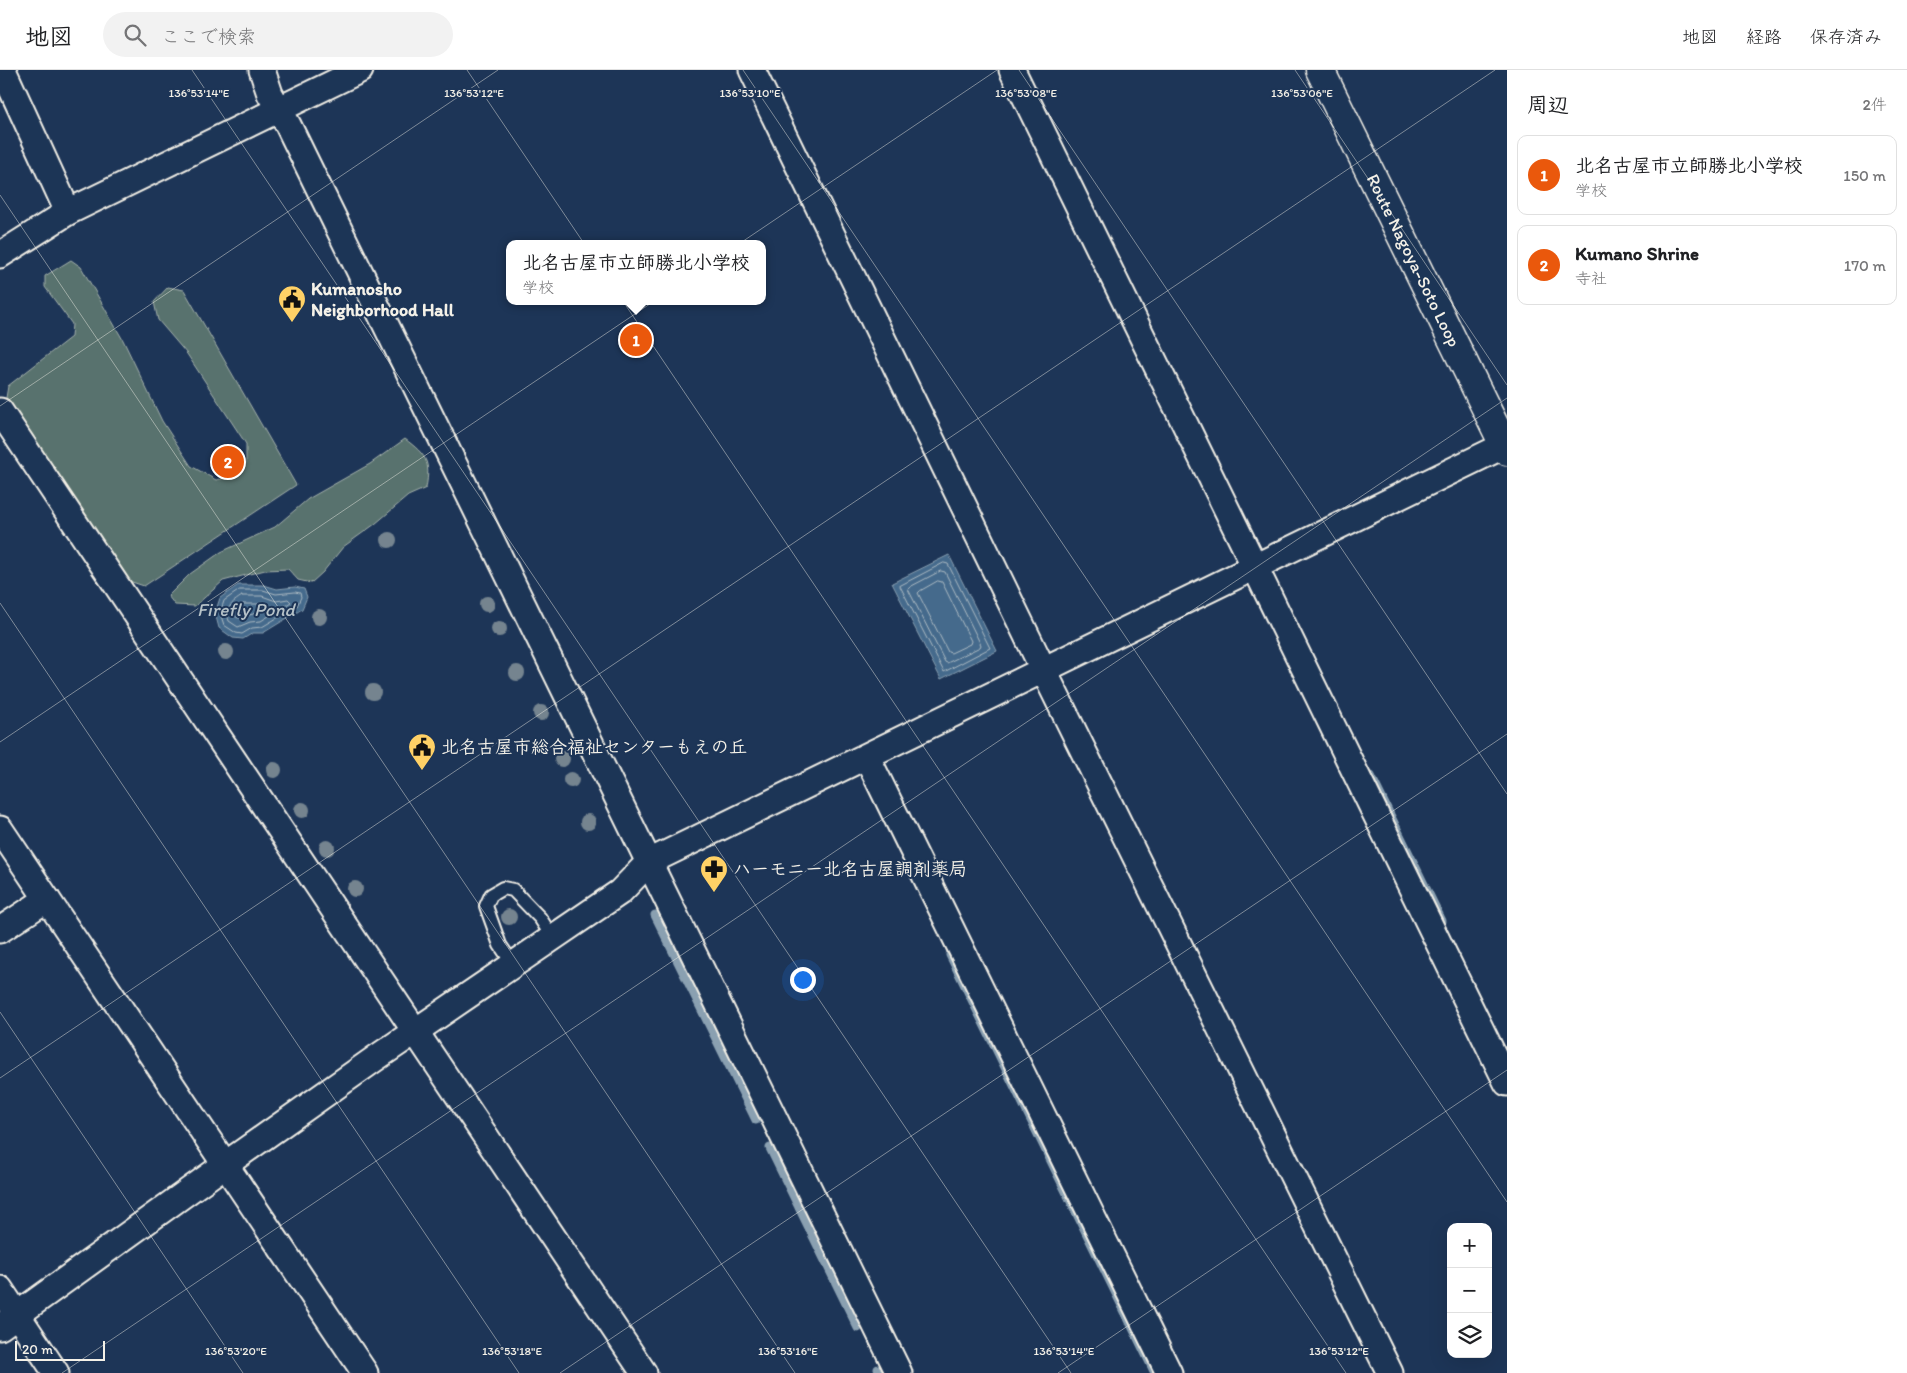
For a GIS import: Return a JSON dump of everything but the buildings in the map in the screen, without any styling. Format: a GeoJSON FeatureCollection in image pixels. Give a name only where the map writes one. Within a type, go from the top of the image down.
{"type":"FeatureCollection","features":[{"type":"Feature","properties":{"kind":"main road","name":"Route Nagoya-Soto Loop"},"geometry":{"type":"LineString","coordinates":[[1320,70],[1506,447]]}},
{"type":"Feature","properties":{"kind":"street"},"geometry":{"type":"LineString","coordinates":[[3,70],[68,212]]}},
{"type":"Feature","properties":{"kind":"street"},"geometry":{"type":"LineString","coordinates":[[262,70],[270,94],[899,1373]]}},
{"type":"Feature","properties":{"kind":"street"},"geometry":{"type":"LineString","coordinates":[[0,255],[68,212],[360,70]]}},
{"type":"Feature","properties":{"kind":"street"},"geometry":{"type":"LineString","coordinates":[[752,70],[1043,669],[1390,1373]]}},
{"type":"Feature","properties":{"kind":"street"},"geometry":{"type":"LineString","coordinates":[[1012,70],[1507,1083]]}},
{"type":"Feature","properties":{"kind":"street"},"geometry":{"type":"LineString","coordinates":[[0,411],[204,720],[644,1373]]}},
{"type":"Feature","properties":{"kind":"street"},"geometry":{"type":"LineString","coordinates":[[9,1321],[226,1164],[415,1031],[620,892],[649,862],[1255,566],[1506,447]]}},
{"type":"Feature","properties":{"kind":"street"},"geometry":{"type":"LineString","coordinates":[[867,756],[1169,1373]]}},
{"type":"Feature","properties":{"kind":"street"},"geometry":{"type":"LineString","coordinates":[[0,829],[365,1373]]}},
{"type":"Feature","properties":{"kind":"street"},"geometry":{"type":"LineString","coordinates":[[0,930],[47,899]]}},
{"type":"Feature","properties":{"kind":"street"},"geometry":{"type":"LineString","coordinates":[[0,1289],[9,1321],[56,1373]]}},
{"type":"Feature","properties":{"kind":"lane"},"geometry":{"type":"LineString","coordinates":[[513,964],[500,945],[486,906],[491,895],[503,888],[513,890],[540,918],[553,938]]}},
{"type":"Feature","properties":{"kind":"green space"},"geometry":{"type":"Polygon","coordinates":[[[71,260],[81,267],[123,340],[162,421],[191,466],[216,480],[235,476],[246,463],[246,444],[187,354],[158,320],[154,302],[168,287],[184,290],[296,485],[144,586],[129,581],[6,398],[8,386],[71,337],[72,324],[45,287],[45,276],[71,260]]]}},
{"type":"Feature","properties":{"kind":"green space"},"geometry":{"type":"Polygon","coordinates":[[[405,439],[425,459],[428,471],[426,488],[408,496],[375,524],[343,547],[323,572],[311,583],[298,580],[288,569],[265,570],[223,581],[195,606],[175,605],[168,596],[190,574],[221,552],[275,527],[308,499],[370,464],[405,439]]]}},
{"type":"Feature","properties":{"kind":"water"},"geometry":{"type":"Polygon","coordinates":[[[949,555],[997,651],[941,679],[892,583],[949,555]]]}},
{"type":"Feature","properties":{"kind":"water","name":"Firefly Pond"},"geometry":{"type":"Polygon","coordinates":[[[238,585],[264,585],[277,589],[295,587],[304,589],[307,597],[302,609],[263,633],[253,633],[243,639],[233,638],[219,628],[215,613],[220,598],[238,585]]]}},
{"type":"Feature","properties":{"kind":"waterway"},"geometry":{"type":"LineString","coordinates":[[1371,776],[1442,921]]}},
{"type":"Feature","properties":{"kind":"waterway"},"geometry":{"type":"LineString","coordinates":[[655,915],[756,1120]]}},
{"type":"Feature","properties":{"kind":"waterway"},"geometry":{"type":"LineString","coordinates":[[950,955],[1155,1373]]}},
{"type":"Feature","properties":{"kind":"waterway"},"geometry":{"type":"LineString","coordinates":[[770,1148],[858,1328]]}},
{"type":"Feature","properties":{"kind":"waterway"},"geometry":{"type":"LineString","coordinates":[[878,1369],[880,1373]]}},
{"type":"Feature","properties":{"kind":"place","name":"Kumanosho Neighborhood Hall"},"geometry":{"type":"Point","coordinates":[292,323]}},
{"type":"Feature","properties":{"kind":"place","name":"北名古屋市立師勝北小学校"},"geometry":{"type":"Point","coordinates":[636,340]}},
{"type":"Feature","properties":{"kind":"place","name":"Kumano Shrine"},"geometry":{"type":"Point","coordinates":[228,462]}},
{"type":"Feature","properties":{"kind":"place","name":"北名古屋市総合福祉センターもえの丘"},"geometry":{"type":"Point","coordinates":[422,771]}},
{"type":"Feature","properties":{"kind":"place","name":"ハーモニー北名古屋調剤薬局"},"geometry":{"type":"Point","coordinates":[714,893]}}]}
